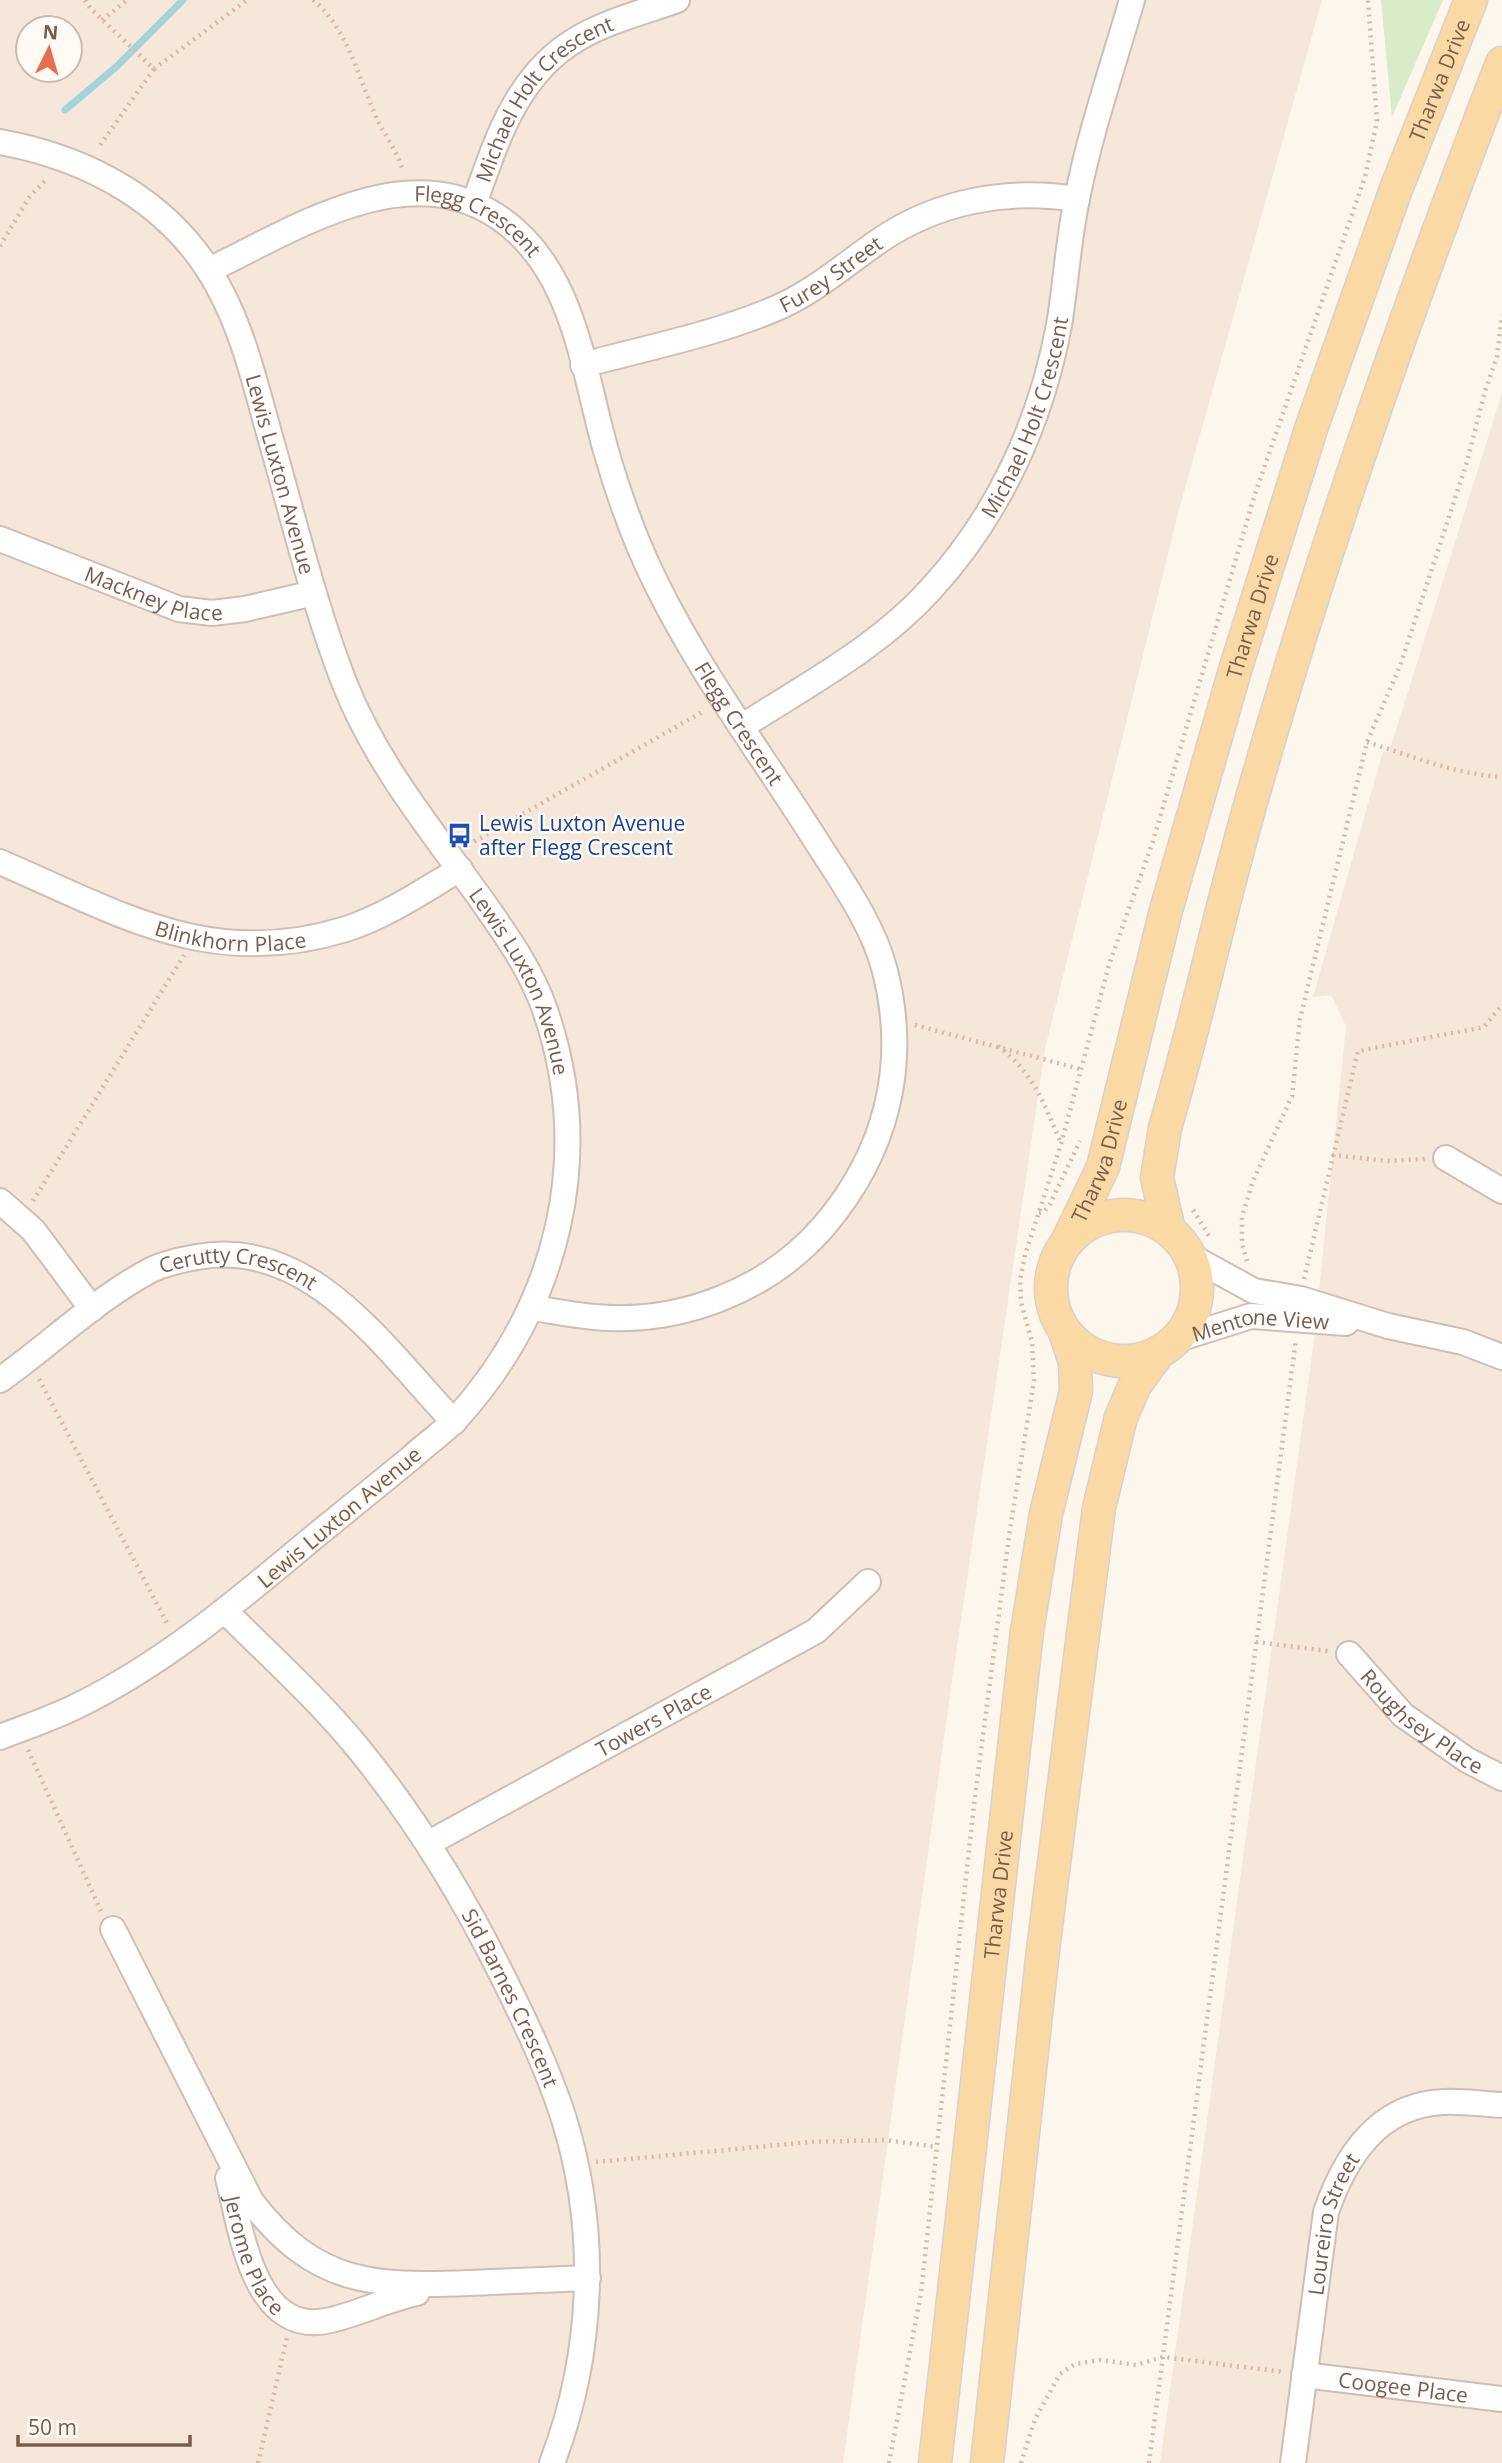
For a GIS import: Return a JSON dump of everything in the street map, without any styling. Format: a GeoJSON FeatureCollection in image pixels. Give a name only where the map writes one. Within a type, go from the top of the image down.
{"type":"FeatureCollection","features":[{"type":"Feature","properties":{"kind":"main road","name":"Tharwa Drive"},"geometry":{"type":"LineString","coordinates":[[1067,1242],[1102,1167],[1170,897],[1236,667],[1307,439],[1396,190],[1471,0]]}},
{"type":"Feature","properties":{"kind":"main road"},"geometry":{"type":"LineString","coordinates":[[1169,1230],[1157,1178],[1166,1128],[1250,805],[1363,438],[1421,272],[1502,63]]}},
{"type":"Feature","properties":{"kind":"main road"},"geometry":{"type":"LineString","coordinates":[[987,2463],[1043,1950],[1100,1508],[1121,1417],[1135,1385],[1188,1322],[1196,1301],[1196,1278],[1203,1249],[1149,1219],[1115,1216],[1083,1227],[1067,1242],[1055,1263],[1050,1287],[1054,1310],[1065,1332],[1084,1349],[1108,1359],[1134,1360],[1167,1346]]}},
{"type":"Feature","properties":{"kind":"main road","name":"Tharwa Drive"},"geometry":{"type":"LineString","coordinates":[[935,2463],[1027,1630],[1046,1514],[1076,1391],[1075,1362],[1065,1332]]}},
{"type":"Feature","properties":{"kind":"street","name":"Michael Holt Crescent"},"geometry":{"type":"LineString","coordinates":[[474,204],[517,98],[544,65],[576,39],[677,0]]}},
{"type":"Feature","properties":{"kind":"street","name":"Michael Holt Crescent"},"geometry":{"type":"LineString","coordinates":[[743,726],[886,632],[931,590],[971,541],[1005,485],[1042,393],[1058,326],[1077,199],[1132,0]]}},
{"type":"Feature","properties":{"kind":"street","name":"Lewis Luxton Avenue"},"geometry":{"type":"LineString","coordinates":[[0,142],[41,149],[112,178],[174,228],[209,270],[220,289],[246,351],[314,593],[345,685],[376,749],[468,863],[522,956],[544,1007],[560,1061],[567,1118],[566,1177],[557,1234],[532,1308],[495,1372],[454,1422],[225,1611],[153,1663],[8,1745]]}},
{"type":"Feature","properties":{"kind":"street","name":"Flegg Crescent"},"geometry":{"type":"LineString","coordinates":[[209,270],[343,207],[380,195],[437,194],[474,204],[519,232],[553,276],[569,312],[629,521],[657,585],[725,698],[852,897],[885,968],[895,1023],[893,1076],[873,1154],[845,1201],[792,1259],[738,1292],[699,1306],[662,1315],[594,1317],[532,1308]]}},
{"type":"Feature","properties":{"kind":"street","name":"Furey Street"},"geometry":{"type":"LineString","coordinates":[[583,365],[725,327],[772,310],[817,287],[904,226],[951,205],[1002,195],[1052,195],[1077,199]]}},
{"type":"Feature","properties":{"kind":"street","name":"Mackney Place"},"geometry":{"type":"LineString","coordinates":[[0,538],[179,609],[212,613],[245,609],[314,593]]}},
{"type":"Feature","properties":{"kind":"street","name":"Blinkhorn Place"},"geometry":{"type":"LineString","coordinates":[[0,862],[136,921],[188,938],[241,945],[309,938],[349,928],[468,863]]}},
{"type":"Feature","properties":{"kind":"street"},"geometry":{"type":"LineString","coordinates":[[1446,1158],[1502,1191]]}},
{"type":"Feature","properties":{"kind":"street"},"geometry":{"type":"LineString","coordinates":[[0,1201],[19,1217],[92,1309]]}},
{"type":"Feature","properties":{"kind":"street","name":"Mentone View"},"geometry":{"type":"LineString","coordinates":[[1203,1249],[1254,1291],[1300,1309],[1463,1342],[1502,1357]]}},
{"type":"Feature","properties":{"kind":"street","name":"Cerutty Crescent"},"geometry":{"type":"LineString","coordinates":[[0,1380],[116,1291],[173,1262],[214,1254],[254,1257],[312,1280],[345,1307],[454,1422]]}},
{"type":"Feature","properties":{"kind":"street","name":"Mentone View"},"geometry":{"type":"LineString","coordinates":[[1167,1346],[1251,1316],[1300,1309]]}},
{"type":"Feature","properties":{"kind":"street","name":"Towers Place"},"geometry":{"type":"LineString","coordinates":[[429,1843],[816,1631],[868,1581]]}},
{"type":"Feature","properties":{"kind":"street","name":"Sid Barnes Crescent"},"geometry":{"type":"LineString","coordinates":[[225,1611],[316,1700],[358,1749],[429,1843],[473,1917],[538,2048],[563,2115],[576,2165],[587,2244],[584,2342],[570,2417],[552,2463]]}},
{"type":"Feature","properties":{"kind":"street","name":"Roughsey Place"},"geometry":{"type":"LineString","coordinates":[[1349,1654],[1403,1715],[1467,1760],[1502,1778]]}},
{"type":"Feature","properties":{"kind":"street","name":"Jerome Place"},"geometry":{"type":"LineString","coordinates":[[113,1929],[251,2201],[265,2219],[297,2249],[334,2271],[380,2283],[404,2285],[588,2278]]}},
{"type":"Feature","properties":{"kind":"street","name":"Loureiro Street"},"geometry":{"type":"LineString","coordinates":[[1293,2463],[1326,2212],[1338,2177],[1357,2146],[1382,2122],[1411,2107],[1442,2102],[1502,2105]]}},
{"type":"Feature","properties":{"kind":"street","name":"Jerome Place"},"geometry":{"type":"LineString","coordinates":[[204,2113],[224,2161],[251,2269],[263,2293],[282,2311],[304,2321],[328,2321],[414,2293],[487,2282]]}},
{"type":"Feature","properties":{"kind":"street","name":"Coogee Place"},"geometry":{"type":"LineString","coordinates":[[1304,2375],[1502,2399]]}},
{"type":"Feature","properties":{"kind":"path"},"geometry":{"type":"LineString","coordinates":[[86,0],[102,20],[141,57]]}},
{"type":"Feature","properties":{"kind":"path"},"geometry":{"type":"LineString","coordinates":[[102,20],[127,0]]}},
{"type":"Feature","properties":{"kind":"path"},"geometry":{"type":"LineString","coordinates":[[154,69],[247,0]]}},
{"type":"Feature","properties":{"kind":"path"},"geometry":{"type":"LineString","coordinates":[[313,0],[339,32],[380,124],[401,161],[405,193]]}},
{"type":"Feature","properties":{"kind":"path"},"geometry":{"type":"LineString","coordinates":[[87,145],[108,155]]}},
{"type":"Feature","properties":{"kind":"path"},"geometry":{"type":"LineString","coordinates":[[41,171],[52,174]]}},
{"type":"Feature","properties":{"kind":"path"},"geometry":{"type":"LineString","coordinates":[[1241,1265],[1250,1272],[1242,1244],[1242,1217],[1253,1181],[1292,1097],[1300,1019],[1367,742],[1400,666],[1467,462],[1485,391],[1497,357],[1502,315]]}},
{"type":"Feature","properties":{"kind":"path"},"geometry":{"type":"LineString","coordinates":[[467,845],[725,698]]}},
{"type":"Feature","properties":{"kind":"path"},"geometry":{"type":"LineString","coordinates":[[1367,742],[1474,776],[1502,777]]}},
{"type":"Feature","properties":{"kind":"path"},"geometry":{"type":"LineString","coordinates":[[461,837],[467,845],[468,863]]}},
{"type":"Feature","properties":{"kind":"path"},"geometry":{"type":"LineString","coordinates":[[19,1217],[56,1167],[175,974],[187,949],[188,938]]}},
{"type":"Feature","properties":{"kind":"path"},"geometry":{"type":"LineString","coordinates":[[1149,2463],[1306,1259],[1358,1051],[1483,1027],[1502,1005]]}},
{"type":"Feature","properties":{"kind":"path"},"geometry":{"type":"LineString","coordinates":[[895,1023],[995,1044],[1080,1069]]}},
{"type":"Feature","properties":{"kind":"path"},"geometry":{"type":"LineString","coordinates":[[995,1044],[1020,1064],[1031,1080],[1061,1144]]}},
{"type":"Feature","properties":{"kind":"path"},"geometry":{"type":"LineString","coordinates":[[1332,1155],[1387,1161],[1446,1158]]}},
{"type":"Feature","properties":{"kind":"path"},"geometry":{"type":"LineString","coordinates":[[1191,1200],[1207,1235],[1203,1249]]}},
{"type":"Feature","properties":{"kind":"path"},"geometry":{"type":"LineString","coordinates":[[29,1359],[170,1628]]}},
{"type":"Feature","properties":{"kind":"path"},"geometry":{"type":"LineString","coordinates":[[159,1634],[180,1620]]}},
{"type":"Feature","properties":{"kind":"path"},"geometry":{"type":"LineString","coordinates":[[1256,1642],[1349,1654]]}},
{"type":"Feature","properties":{"kind":"path"},"geometry":{"type":"LineString","coordinates":[[8,1745],[27,1748],[40,1742]]}},
{"type":"Feature","properties":{"kind":"path"},"geometry":{"type":"LineString","coordinates":[[27,1748],[97,1905],[113,1929]]}},
{"type":"Feature","properties":{"kind":"path"},"geometry":{"type":"LineString","coordinates":[[576,2165],[623,2158],[811,2142],[886,2140],[936,2147]]}},
{"type":"Feature","properties":{"kind":"path"},"geometry":{"type":"LineString","coordinates":[[258,2463],[292,2316]]}},
{"type":"Feature","properties":{"kind":"path"},"geometry":{"type":"LineString","coordinates":[[1021,2463],[1035,2419],[1067,2368],[1100,2360],[1136,2365],[1163,2357],[1304,2375]]}},
{"type":"Feature","properties":{"kind":"shaded area"},"geometry":{"type":"Polygon","coordinates":[[[0,0],[1322,0],[1179,510],[1045,1049],[952,1681],[843,2463],[0,2463],[0,0]]]}},
{"type":"Feature","properties":{"kind":"shaded area"},"geometry":{"type":"Polygon","coordinates":[[[1502,393],[1502,2463],[1160,2463],[1314,1340],[1346,1026],[1331,995],[1313,997],[1383,751],[1389,752],[1502,393]]]}},
{"type":"Feature","properties":{"kind":"green space"},"geometry":{"type":"Polygon","coordinates":[[[1381,0],[1443,0],[1392,117],[1381,0]]]}},
{"type":"Feature","properties":{"kind":"waterway"},"geometry":{"type":"LineString","coordinates":[[65,110],[116,67],[183,0]]}},
{"type":"Feature","properties":{"kind":"place","name":"Lewis Luxton Avenue after Flegg Crescent"},"geometry":{"type":"Point","coordinates":[459,835]}}]}
